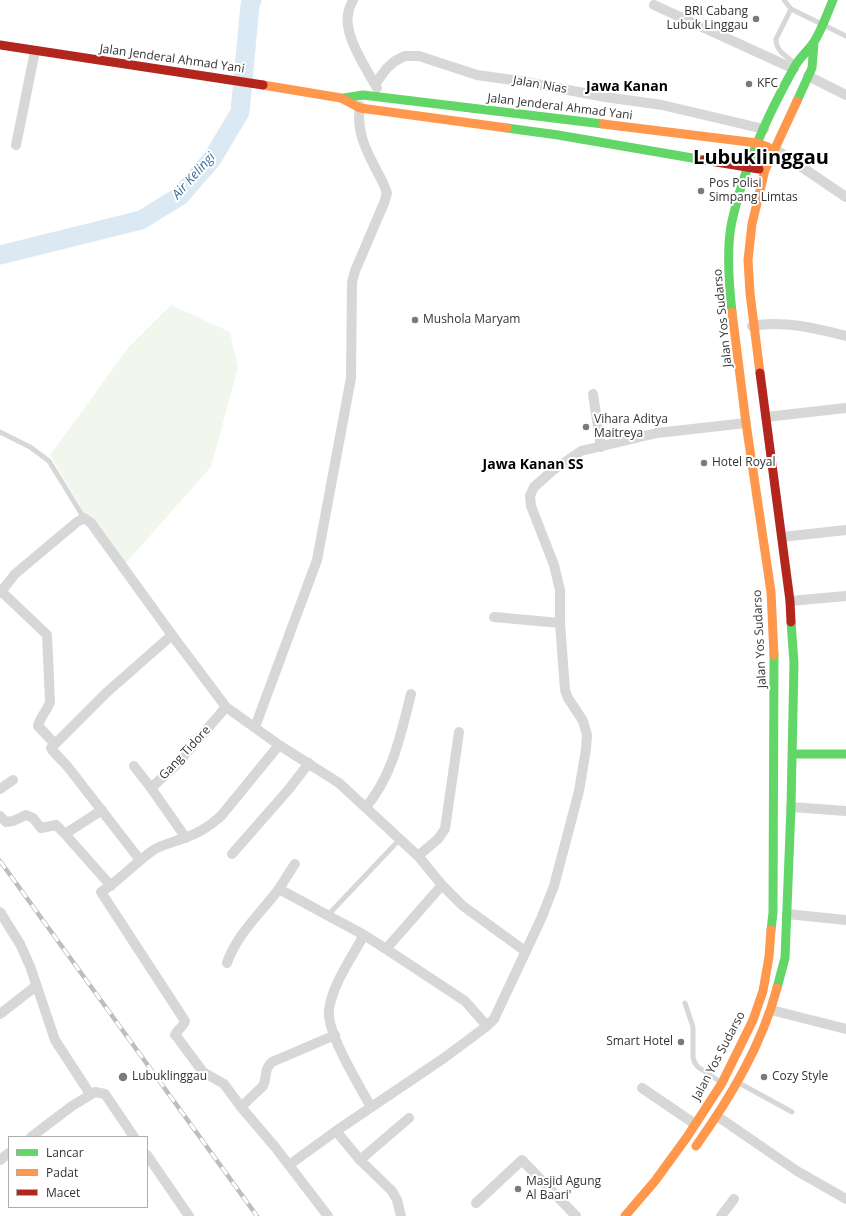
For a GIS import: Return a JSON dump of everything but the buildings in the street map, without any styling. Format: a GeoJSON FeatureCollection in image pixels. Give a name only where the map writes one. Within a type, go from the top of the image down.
{"type":"FeatureCollection","features":[{"type":"Feature","properties":{"kind":"main road","name":"Jalan Yos Sudarso"},"geometry":{"type":"LineString","coordinates":[[625,1216],[655,1180],[722,1083],[753,1020],[763,991],[769,957],[773,913],[775,664],[771,592],[746,423],[736,329],[730,292],[729,259],[732,222],[748,166],[757,143],[795,67],[814,42],[833,0]]}},
{"type":"Feature","properties":{"kind":"main road","name":"Jalan Yos Sudarso"},"geometry":{"type":"LineString","coordinates":[[689,1156],[717,1116],[752,1053],[771,1010],[785,958],[791,807],[794,663],[790,601],[750,293],[748,260],[752,224],[766,170],[812,68],[814,42]]}},
{"type":"Feature","properties":{"kind":"main road","name":"Jalan Jenderal Ahmad Yani"},"geometry":{"type":"LineString","coordinates":[[0,45],[290,88],[341,98],[360,108],[565,136],[766,170]]}},
{"type":"Feature","properties":{"kind":"main road","name":"Jalan Jenderal Ahmad Yani"},"geometry":{"type":"LineString","coordinates":[[341,98],[363,95],[382,97],[757,143],[775,149]]}},
{"type":"Feature","properties":{"kind":"main road"},"geometry":{"type":"LineString","coordinates":[[774,753],[846,754]]}},
{"type":"Feature","properties":{"kind":"main road"},"geometry":{"type":"LineString","coordinates":[[740,1048],[752,1053]]}},
{"type":"Feature","properties":{"kind":"street"},"geometry":{"type":"LineString","coordinates":[[353,0],[347,15],[348,29],[357,52],[382,97]]}},
{"type":"Feature","properties":{"kind":"street"},"geometry":{"type":"LineString","coordinates":[[654,5],[795,67]]}},
{"type":"Feature","properties":{"kind":"street"},"geometry":{"type":"LineString","coordinates":[[16,144],[35,51]]}},
{"type":"Feature","properties":{"kind":"street","name":"Jalan Nias"},"geometry":{"type":"LineString","coordinates":[[374,84],[395,61],[405,56],[419,56],[477,75],[520,81],[605,97],[662,105],[764,129]]}},
{"type":"Feature","properties":{"kind":"street"},"geometry":{"type":"LineString","coordinates":[[808,76],[846,95]]}},
{"type":"Feature","properties":{"kind":"street"},"geometry":{"type":"LineString","coordinates":[[255,726],[316,560],[351,378],[352,282],[354,271],[384,203],[386,193],[384,185],[361,136],[359,126],[360,108],[363,95]]}},
{"type":"Feature","properties":{"kind":"street"},"geometry":{"type":"LineString","coordinates":[[775,149],[846,197]]}},
{"type":"Feature","properties":{"kind":"street"},"geometry":{"type":"LineString","coordinates":[[736,329],[787,324],[846,336]]}},
{"type":"Feature","properties":{"kind":"street"},"geometry":{"type":"LineString","coordinates":[[592,394],[601,447]]}},
{"type":"Feature","properties":{"kind":"street"},"geometry":{"type":"LineString","coordinates":[[766,417],[846,408]]}},
{"type":"Feature","properties":{"kind":"street"},"geometry":{"type":"LineString","coordinates":[[289,1165],[336,1130],[444,1058],[487,1026],[494,1019],[525,951],[542,919],[554,886],[579,791],[587,735],[583,721],[568,698],[565,690],[560,623],[560,590],[554,565],[531,506],[530,496],[534,487],[552,471],[581,451],[657,433],[746,423]]}},
{"type":"Feature","properties":{"kind":"street"},"geometry":{"type":"LineString","coordinates":[[54,744],[38,726],[50,702],[47,635],[1,592],[15,574],[77,522],[84,518],[90,523],[226,707],[280,745],[339,783],[418,856],[442,885],[463,906],[525,951]]}},
{"type":"Feature","properties":{"kind":"street"},"geometry":{"type":"LineString","coordinates":[[782,537],[846,530]]}},
{"type":"Feature","properties":{"kind":"street"},"geometry":{"type":"LineString","coordinates":[[790,601],[846,596]]}},
{"type":"Feature","properties":{"kind":"street"},"geometry":{"type":"LineString","coordinates":[[494,617],[560,623]]}},
{"type":"Feature","properties":{"kind":"street"},"geometry":{"type":"LineString","coordinates":[[140,860],[68,767],[51,750],[51,748],[106,693],[172,635]]}},
{"type":"Feature","properties":{"kind":"street"},"geometry":{"type":"LineString","coordinates":[[366,807],[378,792],[394,756],[411,694]]}},
{"type":"Feature","properties":{"kind":"street","name":"Gang Tidore"},"geometry":{"type":"LineString","coordinates":[[186,838],[151,788],[176,765],[226,707]]}},
{"type":"Feature","properties":{"kind":"street"},"geometry":{"type":"LineString","coordinates":[[418,856],[438,839],[445,828],[459,732]]}},
{"type":"Feature","properties":{"kind":"street"},"geometry":{"type":"LineString","coordinates":[[280,745],[221,816],[207,827],[186,838],[161,846],[140,860],[111,886],[101,892],[185,1021],[185,1023],[177,1031],[175,1035],[176,1038],[203,1072],[224,1084],[328,1216]]}},
{"type":"Feature","properties":{"kind":"street"},"geometry":{"type":"LineString","coordinates":[[232,854],[289,789],[309,763]]}},
{"type":"Feature","properties":{"kind":"street"},"geometry":{"type":"LineString","coordinates":[[134,766],[151,788]]}},
{"type":"Feature","properties":{"kind":"street"},"geometry":{"type":"LineString","coordinates":[[0,789],[13,780]]}},
{"type":"Feature","properties":{"kind":"street"},"geometry":{"type":"LineString","coordinates":[[791,807],[846,811]]}},
{"type":"Feature","properties":{"kind":"street"},"geometry":{"type":"LineString","coordinates":[[65,834],[102,810]]}},
{"type":"Feature","properties":{"kind":"street"},"geometry":{"type":"LineString","coordinates":[[0,816],[6,822],[13,821],[26,815],[30,816],[41,828],[56,826],[65,834],[111,886]]}},
{"type":"Feature","properties":{"kind":"street"},"geometry":{"type":"LineString","coordinates":[[227,963],[232,950],[242,934],[279,889],[295,864]]}},
{"type":"Feature","properties":{"kind":"street"},"geometry":{"type":"LineString","coordinates":[[386,949],[442,885]]}},
{"type":"Feature","properties":{"kind":"street"},"geometry":{"type":"LineString","coordinates":[[279,889],[364,935],[386,949],[465,1002],[487,1026]]}},
{"type":"Feature","properties":{"kind":"street"},"geometry":{"type":"LineString","coordinates":[[0,912],[20,944],[30,966],[55,1040],[90,1094]]}},
{"type":"Feature","properties":{"kind":"street"},"geometry":{"type":"LineString","coordinates":[[787,914],[846,920]]}},
{"type":"Feature","properties":{"kind":"street"},"geometry":{"type":"LineString","coordinates":[[364,935],[334,990],[329,1011],[332,1028],[343,1057],[371,1107]]}},
{"type":"Feature","properties":{"kind":"street"},"geometry":{"type":"LineString","coordinates":[[0,1014],[36,986]]}},
{"type":"Feature","properties":{"kind":"street"},"geometry":{"type":"LineString","coordinates":[[771,1010],[846,1029]]}},
{"type":"Feature","properties":{"kind":"street"},"geometry":{"type":"LineString","coordinates":[[241,1107],[263,1086],[265,1082],[266,1069],[272,1062],[335,1036]]}},
{"type":"Feature","properties":{"kind":"street"},"geometry":{"type":"LineString","coordinates":[[642,1088],[695,1124]]}},
{"type":"Feature","properties":{"kind":"street"},"geometry":{"type":"LineString","coordinates":[[32,1136],[90,1094],[95,1092],[105,1094],[133,1136]]}},
{"type":"Feature","properties":{"kind":"street"},"geometry":{"type":"LineString","coordinates":[[717,1116],[797,1170],[846,1199]]}},
{"type":"Feature","properties":{"kind":"street"},"geometry":{"type":"LineString","coordinates":[[360,1160],[410,1118]]}},
{"type":"Feature","properties":{"kind":"street"},"geometry":{"type":"LineString","coordinates":[[336,1130],[360,1160],[395,1195],[401,1216]]}},
{"type":"Feature","properties":{"kind":"street"},"geometry":{"type":"LineString","coordinates":[[0,1160],[8,1154]]}},
{"type":"Feature","properties":{"kind":"street"},"geometry":{"type":"LineString","coordinates":[[148,1156],[190,1216]]}},
{"type":"Feature","properties":{"kind":"street"},"geometry":{"type":"LineString","coordinates":[[476,1203],[522,1160],[576,1216]]}},
{"type":"Feature","properties":{"kind":"street"},"geometry":{"type":"LineString","coordinates":[[721,1216],[734,1199]]}},
{"type":"Feature","properties":{"kind":"lane"},"geometry":{"type":"LineString","coordinates":[[784,0],[791,9],[846,36]]}},
{"type":"Feature","properties":{"kind":"lane"},"geometry":{"type":"LineString","coordinates":[[791,9],[776,39],[776,44],[778,50],[795,67]]}},
{"type":"Feature","properties":{"kind":"lane"},"geometry":{"type":"LineString","coordinates":[[0,432],[30,447],[49,461],[84,518]]}},
{"type":"Feature","properties":{"kind":"lane"},"geometry":{"type":"LineString","coordinates":[[328,916],[400,839]]}},
{"type":"Feature","properties":{"kind":"lane"},"geometry":{"type":"LineString","coordinates":[[685,1003],[693,1026],[693,1058],[695,1063],[698,1067],[722,1083]]}},
{"type":"Feature","properties":{"kind":"lane"},"geometry":{"type":"LineString","coordinates":[[736,1082],[792,1112]]}},
{"type":"Feature","properties":{"kind":"shaded area"},"geometry":{"type":"Polygon","coordinates":[[[171,305],[230,332],[238,368],[211,467],[125,564],[86,516],[50,455],[128,348],[171,305]]]}},
{"type":"Feature","properties":{"kind":"waterway","name":"Air Kelingi"},"geometry":{"type":"LineString","coordinates":[[0,255],[141,220],[180,196],[212,159],[240,112],[250,5],[252,0]]}},
{"type":"Feature","properties":{"kind":"railway"},"geometry":{"type":"LineString","coordinates":[[0,861],[257,1216]]}},
{"type":"Feature","properties":{"kind":"traffic: fast"},"geometry":{"type":"LineString","coordinates":[[732,312],[729,278],[729,243],[732,221],[743,180],[750,160],[775,103],[797,63],[817,37],[833,0]]}},
{"type":"Feature","properties":{"kind":"traffic: fast"},"geometry":{"type":"LineString","coordinates":[[797,101],[812,68],[814,42]]}},
{"type":"Feature","properties":{"kind":"traffic: fast"},"geometry":{"type":"LineString","coordinates":[[344,98],[363,95],[603,124]]}},
{"type":"Feature","properties":{"kind":"traffic: fast"},"geometry":{"type":"LineString","coordinates":[[507,128],[558,135],[704,160]]}},
{"type":"Feature","properties":{"kind":"traffic: fast"},"geometry":{"type":"LineString","coordinates":[[777,988],[785,958],[791,807],[794,663],[791,622]]}},
{"type":"Feature","properties":{"kind":"traffic: fast"},"geometry":{"type":"LineString","coordinates":[[771,930],[773,913],[774,655]]}},
{"type":"Feature","properties":{"kind":"traffic: fast"},"geometry":{"type":"LineString","coordinates":[[792,754],[846,754]]}},
{"type":"Feature","properties":{"kind":"traffic: slow"},"geometry":{"type":"LineString","coordinates":[[263,85],[341,98],[360,108],[507,128]]}},
{"type":"Feature","properties":{"kind":"traffic: slow"},"geometry":{"type":"LineString","coordinates":[[760,373],[750,293],[748,260],[752,224],[765,170],[797,101]]}},
{"type":"Feature","properties":{"kind":"traffic: slow"},"geometry":{"type":"LineString","coordinates":[[603,124],[757,143],[768,147]]}},
{"type":"Feature","properties":{"kind":"traffic: slow"},"geometry":{"type":"LineString","coordinates":[[732,312],[746,423],[771,592],[774,655]]}},
{"type":"Feature","properties":{"kind":"traffic: slow"},"geometry":{"type":"LineString","coordinates":[[625,1216],[655,1181],[687,1137],[722,1083],[753,1020],[763,991],[769,957],[771,930]]}},
{"type":"Feature","properties":{"kind":"traffic: slow"},"geometry":{"type":"LineString","coordinates":[[696,1146],[721,1109],[744,1070],[763,1030],[777,988]]}},
{"type":"Feature","properties":{"kind":"traffic: jam"},"geometry":{"type":"LineString","coordinates":[[0,45],[263,85]]}},
{"type":"Feature","properties":{"kind":"traffic: jam"},"geometry":{"type":"LineString","coordinates":[[704,160],[759,169]]}},
{"type":"Feature","properties":{"kind":"traffic: jam"},"geometry":{"type":"LineString","coordinates":[[760,373],[790,601],[791,622]]}},
{"type":"Feature","properties":{"kind":"place","name":"BRI Cabang Lubuk Linggau"},"geometry":{"type":"Point","coordinates":[756,19]}},
{"type":"Feature","properties":{"kind":"place","name":"KFC"},"geometry":{"type":"Point","coordinates":[749,84]}},
{"type":"Feature","properties":{"kind":"place","name":"Pos Polisi Simpang Limtas"},"geometry":{"type":"Point","coordinates":[701,191]}},
{"type":"Feature","properties":{"kind":"place","name":"Mushola Maryam"},"geometry":{"type":"Point","coordinates":[415,320]}},
{"type":"Feature","properties":{"kind":"place","name":"Vihara Aditya Maitreya"},"geometry":{"type":"Point","coordinates":[586,427]}},
{"type":"Feature","properties":{"kind":"place","name":"Hotel Royal"},"geometry":{"type":"Point","coordinates":[704,463]}},
{"type":"Feature","properties":{"kind":"place","name":"Smart Hotel"},"geometry":{"type":"Point","coordinates":[681,1042]}},
{"type":"Feature","properties":{"kind":"place","name":"Lubuklinggau"},"geometry":{"type":"Point","coordinates":[123,1077]}},
{"type":"Feature","properties":{"kind":"place","name":"Cozy Style"},"geometry":{"type":"Point","coordinates":[764,1077]}},
{"type":"Feature","properties":{"kind":"place","name":"Masjid Agung Al Baari'"},"geometry":{"type":"Point","coordinates":[518,1189]}},
{"type":"Feature","properties":{"kind":"district","name":"Jawa Kanan"},"geometry":{"type":"Point","coordinates":[627,87]}},
{"type":"Feature","properties":{"kind":"district","name":"Lubuklinggau"},"geometry":{"type":"Point","coordinates":[761,158]}},
{"type":"Feature","properties":{"kind":"district","name":"Jawa Kanan SS"},"geometry":{"type":"Point","coordinates":[533,465]}}]}
